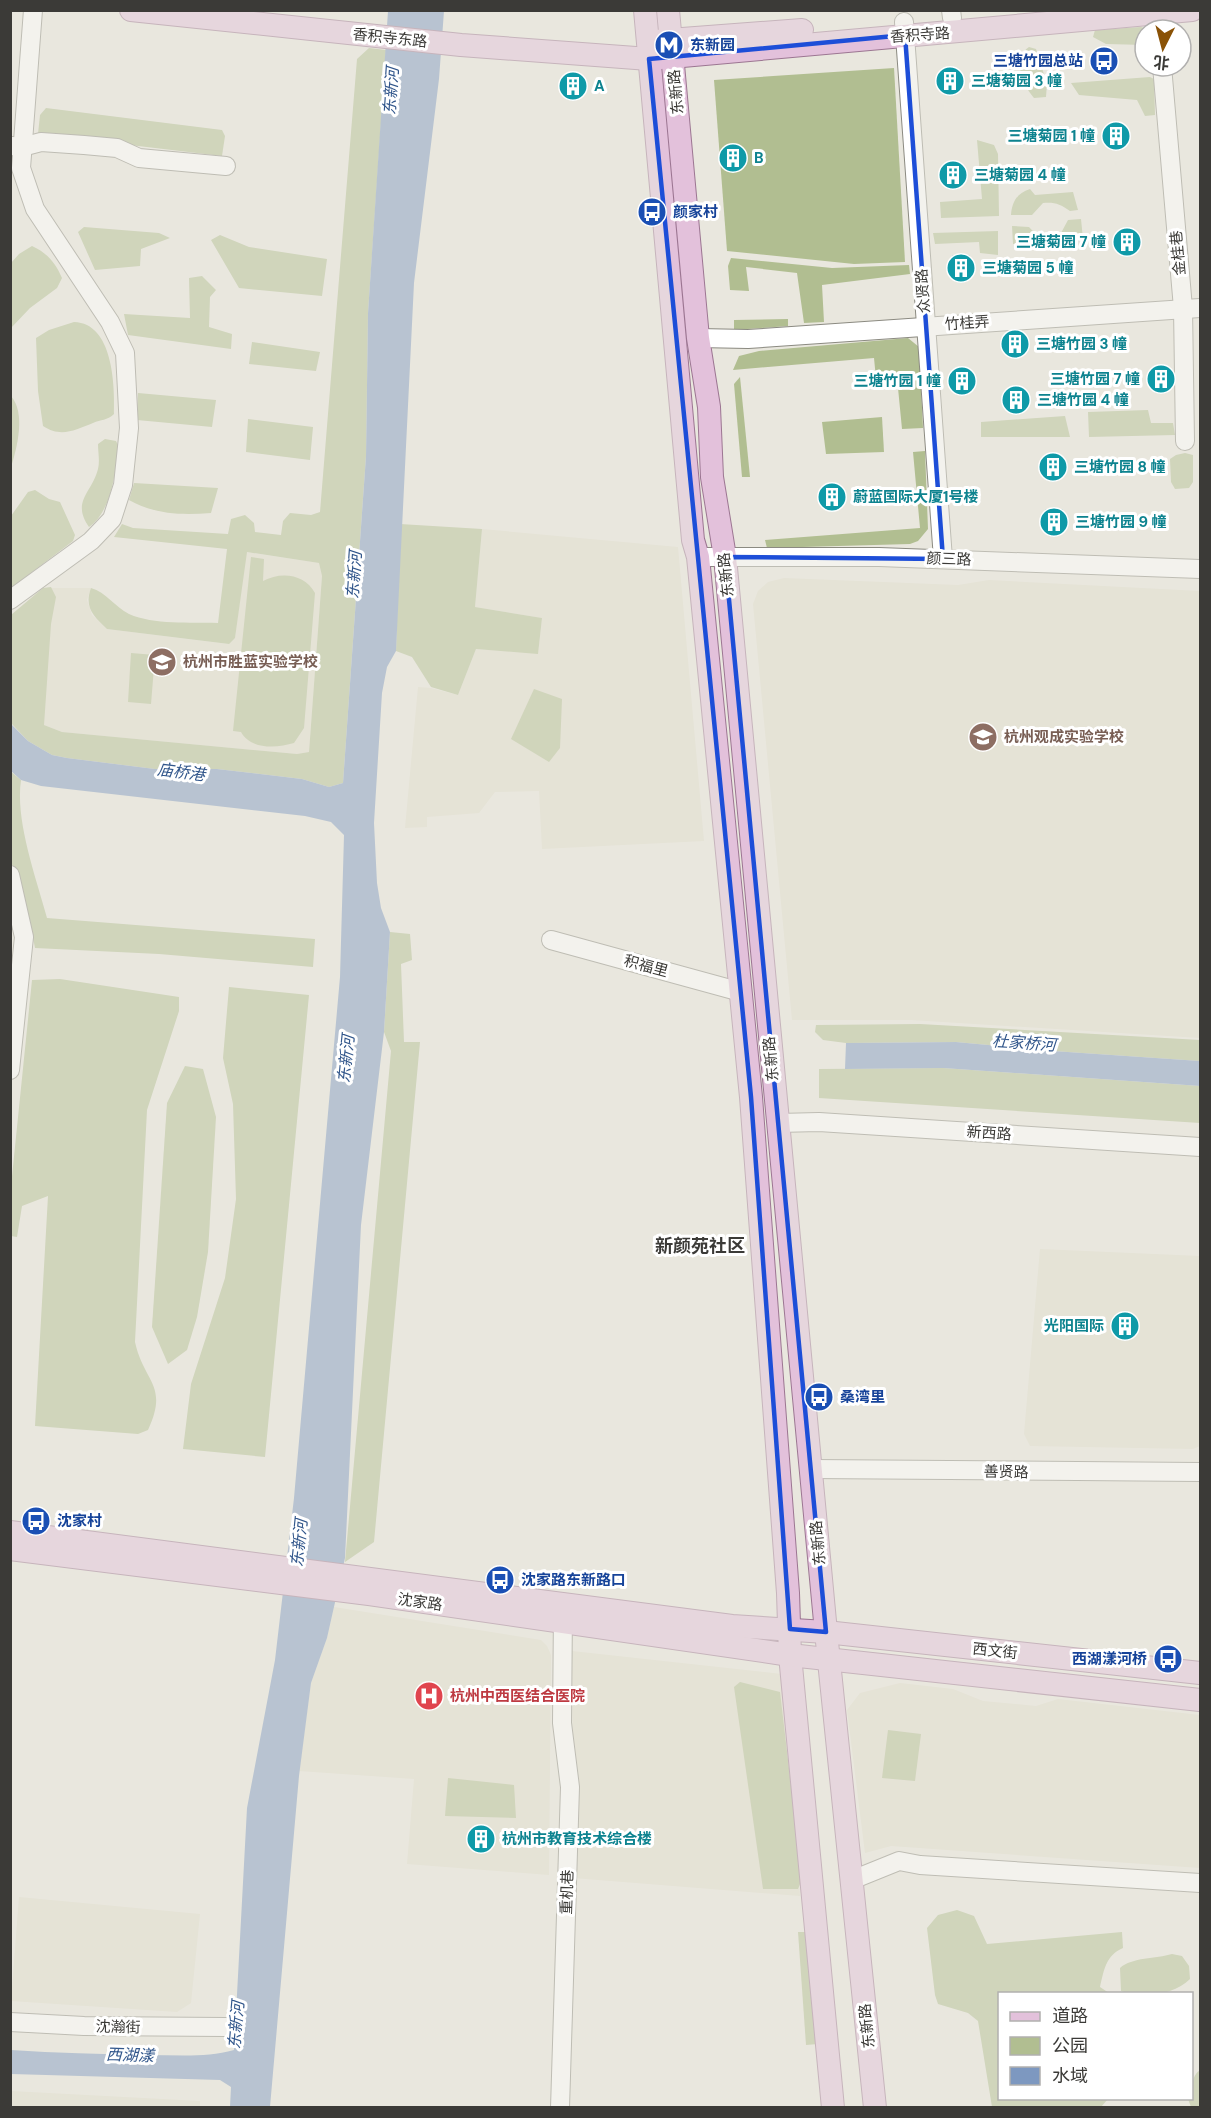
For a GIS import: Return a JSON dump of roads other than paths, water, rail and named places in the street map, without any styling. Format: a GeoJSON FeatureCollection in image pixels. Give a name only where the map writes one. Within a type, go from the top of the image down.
{"type":"FeatureCollection","features":[{"type":"Feature","properties":{"kind":"main road","name":"香积寺东路"},"geometry":{"type":"LineString","coordinates":[[131,10],[463,39],[618,46],[648,50]]}},
{"type":"Feature","properties":{"kind":"main road","name":"香积寺东路"},"geometry":{"type":"LineString","coordinates":[[245,10],[369,29]]}},
{"type":"Feature","properties":{"kind":"main road","name":"东新路"},"geometry":{"type":"LineString","coordinates":[[645,10],[693,540],[698,557],[741,992],[790,1629],[790,1655],[833,2108]]}},
{"type":"Feature","properties":{"kind":"main road","name":"东新路"},"geometry":{"type":"LineString","coordinates":[[668,10],[698,338],[709,407],[712,477],[725,557],[826,1632],[875,2108]]}},
{"type":"Feature","properties":{"kind":"main road","name":"香积寺路"},"geometry":{"type":"LineString","coordinates":[[904,29],[951,14],[1048,10]]}},
{"type":"Feature","properties":{"kind":"main road","name":"香积寺路"},"geometry":{"type":"LineString","coordinates":[[1159,18],[1192,10]]}},
{"type":"Feature","properties":{"kind":"main road","name":"香积寺路"},"geometry":{"type":"LineString","coordinates":[[648,50],[904,29],[1133,19]]}},
{"type":"Feature","properties":{"kind":"main road","name":"沈家路"},"geometry":{"type":"LineString","coordinates":[[10,1532],[277,1575]]}},
{"type":"Feature","properties":{"kind":"main road","name":"沈家路"},"geometry":{"type":"LineString","coordinates":[[10,1549],[359,1585],[563,1614],[829,1660]]}},
{"type":"Feature","properties":{"kind":"main road","name":"沈家路"},"geometry":{"type":"LineString","coordinates":[[563,1614],[790,1629]]}},
{"type":"Feature","properties":{"kind":"main road","name":"西文街"},"geometry":{"type":"LineString","coordinates":[[790,1629],[1200,1673]]}},
{"type":"Feature","properties":{"kind":"main road","name":"西文街"},"geometry":{"type":"LineString","coordinates":[[829,1660],[1200,1700]]}},
{"type":"Feature","properties":{"kind":"street"},"geometry":{"type":"LineString","coordinates":[[10,600],[91,541],[112,519],[123,485],[129,428],[125,354],[110,322],[35,209],[21,168],[16,146],[33,10]]}},
{"type":"Feature","properties":{"kind":"street","name":"众贤路"},"geometry":{"type":"LineString","coordinates":[[904,29],[943,559]]}},
{"type":"Feature","properties":{"kind":"street","name":"金桂巷"},"geometry":{"type":"LineString","coordinates":[[1163,78],[1192,308],[1185,441]]}},
{"type":"Feature","properties":{"kind":"street"},"geometry":{"type":"LineString","coordinates":[[16,146],[41,142],[117,148],[139,158],[226,166]]}},
{"type":"Feature","properties":{"kind":"street","name":"竹桂弄"},"geometry":{"type":"LineString","coordinates":[[698,338],[748,339],[1192,308]]}},
{"type":"Feature","properties":{"kind":"street","name":"颜三路"},"geometry":{"type":"LineString","coordinates":[[698,557],[943,559],[1200,569]]}},
{"type":"Feature","properties":{"kind":"street"},"geometry":{"type":"LineString","coordinates":[[10,875],[17,938],[10,1070]]}},
{"type":"Feature","properties":{"kind":"street","name":"积福里"},"geometry":{"type":"LineString","coordinates":[[551,940],[741,992]]}},
{"type":"Feature","properties":{"kind":"street","name":"新西路"},"geometry":{"type":"LineString","coordinates":[[778,1123],[819,1122],[1200,1147]]}},
{"type":"Feature","properties":{"kind":"street","name":"善贤路"},"geometry":{"type":"LineString","coordinates":[[811,1469],[1064,1473],[1200,1472]]}},
{"type":"Feature","properties":{"kind":"street","name":"重机巷"},"geometry":{"type":"LineString","coordinates":[[561,2108],[570,1787],[562,1723],[563,1614]]}},
{"type":"Feature","properties":{"kind":"street"},"geometry":{"type":"LineString","coordinates":[[852,1880],[899,1861],[921,1865],[1200,1883]]}},
{"type":"Feature","properties":{"kind":"street","name":"沈瀚街"},"geometry":{"type":"LineString","coordinates":[[10,2022],[95,2026],[226,2027]]}},
{"type":"Feature","properties":{"kind":"water"},"geometry":{"type":"Polygon","coordinates":[[[388,11],[444,11],[439,79],[414,283],[396,651],[387,667],[382,693],[374,823],[377,883],[381,908],[390,932],[384,1032],[361,1225],[345,1558],[327,1638],[311,1683],[299,1776],[270,2107],[230,2107],[231,2087],[220,2080],[11,2074],[11,2050],[180,2056],[234,2050],[247,1808],[275,1660],[294,1498],[340,977],[344,835],[331,822],[305,816],[41,786],[21,780],[11,771],[10,723],[28,741],[52,755],[67,758],[155,769],[217,769],[302,779],[329,787],[343,783],[366,456],[368,313],[388,11]]]}},
{"type":"Feature","properties":{"kind":"water"},"geometry":{"type":"Polygon","coordinates":[[[956,1042],[1200,1061],[1200,1086],[943,1068],[845,1069],[846,1043],[956,1042]]]}},
{"type":"Feature","properties":{"kind":"place","name":"东新园"},"geometry":{"type":"Point","coordinates":[669,45]}},
{"type":"Feature","properties":{"kind":"place","name":"三塘竹园总站"},"geometry":{"type":"Point","coordinates":[1104,61]}},
{"type":"Feature","properties":{"kind":"place","name":"三塘菊园 3 幢"},"geometry":{"type":"Point","coordinates":[950,81]}},
{"type":"Feature","properties":{"kind":"place","name":"A"},"geometry":{"type":"Point","coordinates":[573,86]}},
{"type":"Feature","properties":{"kind":"place","name":"三塘菊园 1 幢"},"geometry":{"type":"Point","coordinates":[1116,136]}},
{"type":"Feature","properties":{"kind":"place","name":"B"},"geometry":{"type":"Point","coordinates":[733,158]}},
{"type":"Feature","properties":{"kind":"place","name":"三塘菊园 4 幢"},"geometry":{"type":"Point","coordinates":[953,175]}},
{"type":"Feature","properties":{"kind":"place","name":"颜家村"},"geometry":{"type":"Point","coordinates":[652,212]}},
{"type":"Feature","properties":{"kind":"place","name":"三塘菊园 7 幢"},"geometry":{"type":"Point","coordinates":[1127,242]}},
{"type":"Feature","properties":{"kind":"place","name":"三塘菊园 5 幢"},"geometry":{"type":"Point","coordinates":[961,268]}},
{"type":"Feature","properties":{"kind":"place","name":"三塘竹园 3 幢"},"geometry":{"type":"Point","coordinates":[1015,344]}},
{"type":"Feature","properties":{"kind":"place","name":"三塘竹园 7 幢"},"geometry":{"type":"Point","coordinates":[1161,379]}},
{"type":"Feature","properties":{"kind":"place","name":"三塘竹园 1 幢"},"geometry":{"type":"Point","coordinates":[962,381]}},
{"type":"Feature","properties":{"kind":"place","name":"三塘竹园 4 幢"},"geometry":{"type":"Point","coordinates":[1016,400]}},
{"type":"Feature","properties":{"kind":"place","name":"三塘竹园 8 幢"},"geometry":{"type":"Point","coordinates":[1053,467]}},
{"type":"Feature","properties":{"kind":"place","name":"蔚蓝国际大厦1号楼"},"geometry":{"type":"Point","coordinates":[832,497]}},
{"type":"Feature","properties":{"kind":"place","name":"三塘竹园 9 幢"},"geometry":{"type":"Point","coordinates":[1054,522]}},
{"type":"Feature","properties":{"kind":"place","name":"杭州市胜蓝实验学校"},"geometry":{"type":"Point","coordinates":[162,662]}},
{"type":"Feature","properties":{"kind":"place","name":"杭州观成实验学校"},"geometry":{"type":"Point","coordinates":[983,737]}},
{"type":"Feature","properties":{"kind":"place","name":"光阳国际"},"geometry":{"type":"Point","coordinates":[1125,1326]}},
{"type":"Feature","properties":{"kind":"place","name":"桑湾里"},"geometry":{"type":"Point","coordinates":[819,1397]}},
{"type":"Feature","properties":{"kind":"place","name":"沈家村"},"geometry":{"type":"Point","coordinates":[36,1521]}},
{"type":"Feature","properties":{"kind":"place","name":"沈家路东新路口"},"geometry":{"type":"Point","coordinates":[500,1580]}},
{"type":"Feature","properties":{"kind":"place","name":"西湖漾河桥"},"geometry":{"type":"Point","coordinates":[1168,1659]}},
{"type":"Feature","properties":{"kind":"place","name":"杭州中西医结合医院"},"geometry":{"type":"Point","coordinates":[429,1696]}},
{"type":"Feature","properties":{"kind":"place","name":"杭州市教育技术综合楼"},"geometry":{"type":"Point","coordinates":[481,1839]}},
{"type":"Feature","properties":{"kind":"district","name":"新颜苑社区"},"geometry":{"type":"Point","coordinates":[700,1246]}},
{"type":"Feature","properties":{"kind":"water label","name":"东新河"},"geometry":{"type":"Point","coordinates":[391,91]}},
{"type":"Feature","properties":{"kind":"water label","name":"东新河"},"geometry":{"type":"Point","coordinates":[354,575]}},
{"type":"Feature","properties":{"kind":"water label","name":"庙桥港"},"geometry":{"type":"Point","coordinates":[181,772]}},
{"type":"Feature","properties":{"kind":"water label","name":"杜家桥河"},"geometry":{"type":"Point","coordinates":[1024,1043]}},
{"type":"Feature","properties":{"kind":"water label","name":"东新河"},"geometry":{"type":"Point","coordinates":[346,1059]}},
{"type":"Feature","properties":{"kind":"water label","name":"东新河"},"geometry":{"type":"Point","coordinates":[299,1543]}},
{"type":"Feature","properties":{"kind":"water label","name":"东新河"},"geometry":{"type":"Point","coordinates":[236,2025]}},
{"type":"Feature","properties":{"kind":"water label","name":"西湖漾"},"geometry":{"type":"Point","coordinates":[130,2055]}}]}
